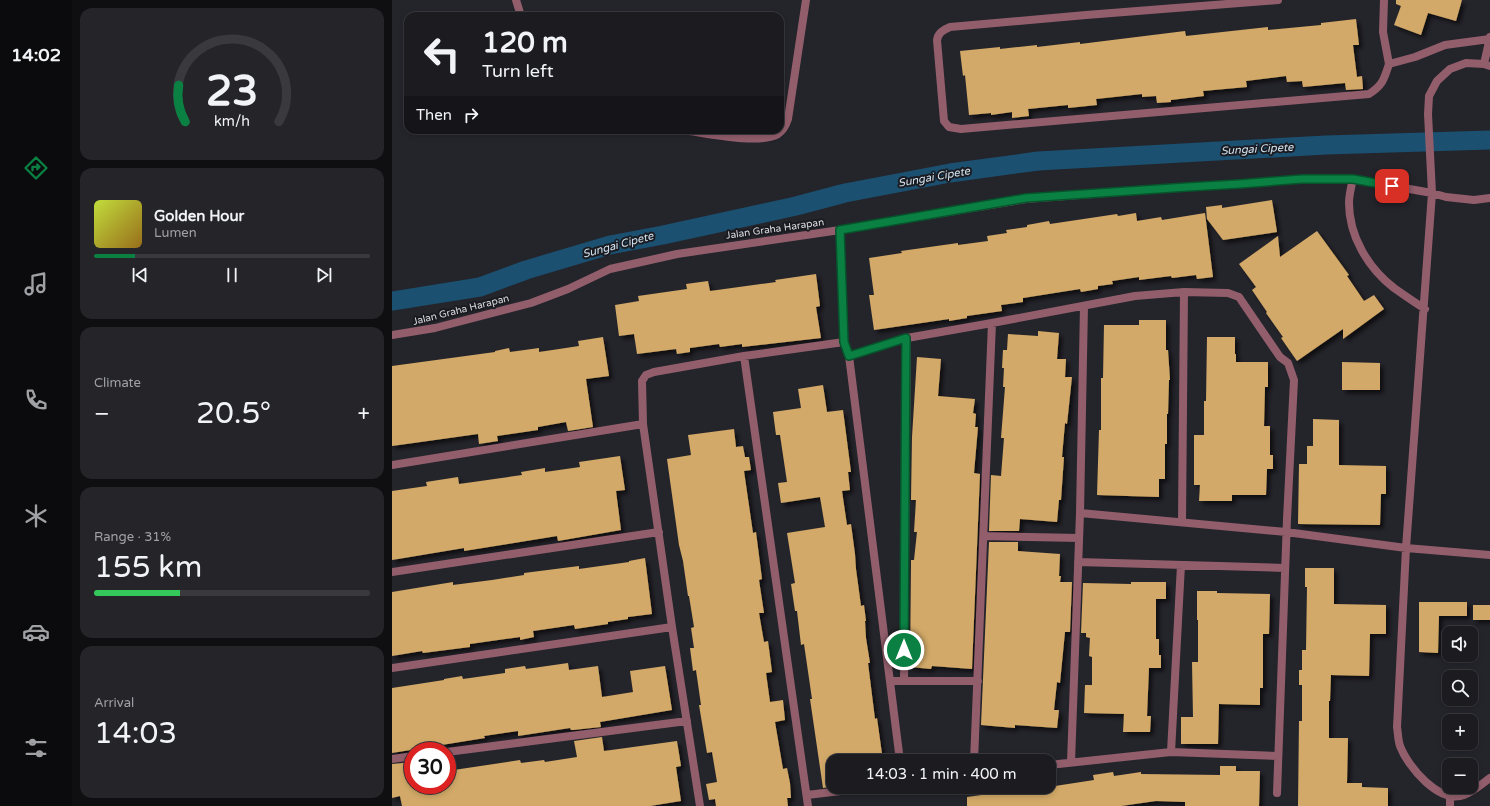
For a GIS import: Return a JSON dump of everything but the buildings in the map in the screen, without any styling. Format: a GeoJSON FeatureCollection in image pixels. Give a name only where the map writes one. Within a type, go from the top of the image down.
{"type":"FeatureCollection","features":[{"type":"Feature","properties":{"kind":"street"},"geometry":{"type":"LineString","coordinates":[[516,0],[519,12]]}},
{"type":"Feature","properties":{"kind":"street"},"geometry":{"type":"LineString","coordinates":[[784,128],[788,119],[806,0]]}},
{"type":"Feature","properties":{"kind":"street"},"geometry":{"type":"LineString","coordinates":[[1278,0],[1040,18],[950,27],[943,30],[937,36],[944,121],[949,127],[961,129],[1369,94],[1384,82],[1389,64],[1383,32],[1384,0]]}},
{"type":"Feature","properties":{"kind":"street"},"geometry":{"type":"LineString","coordinates":[[1389,64],[1414,57],[1445,45],[1490,38],[1487,65],[1466,63],[1450,69],[1437,81],[1430,96],[1428,114],[1432,193],[1425,309],[1406,548],[1397,727],[1400,745],[1416,773],[1436,790],[1450,797],[1464,795],[1490,778]]}},
{"type":"Feature","properties":{"kind":"street"},"geometry":{"type":"LineString","coordinates":[[713,134],[750,139],[765,138],[777,134]]}},
{"type":"Feature","properties":{"kind":"street","name":"Jalan Graha Harapan"},"geometry":{"type":"LineString","coordinates":[[392,335],[436,328],[531,303],[568,289],[610,269],[677,254],[840,230],[1026,198],[1302,179],[1353,179],[1432,193],[1446,197],[1474,200],[1490,198]]}},
{"type":"Feature","properties":{"kind":"street"},"geometry":{"type":"LineString","coordinates":[[1353,179],[1349,203],[1350,215],[1352,227],[1360,250],[1375,269],[1393,287],[1425,309]]}},
{"type":"Feature","properties":{"kind":"street"},"geometry":{"type":"LineString","coordinates":[[840,230],[844,342],[849,356],[899,754]]}},
{"type":"Feature","properties":{"kind":"street"},"geometry":{"type":"LineString","coordinates":[[849,356],[906,338],[1135,296],[1184,292],[1228,294],[1240,298],[1280,357],[1288,363],[1294,380],[1286,532],[1277,793]]}},
{"type":"Feature","properties":{"kind":"street"},"geometry":{"type":"LineString","coordinates":[[1182,522],[1184,292]]}},
{"type":"Feature","properties":{"kind":"street"},"geometry":{"type":"LineString","coordinates":[[1071,762],[1080,513],[1084,306]]}},
{"type":"Feature","properties":{"kind":"street"},"geometry":{"type":"LineString","coordinates":[[974,754],[992,323]]}},
{"type":"Feature","properties":{"kind":"street"},"geometry":{"type":"LineString","coordinates":[[904,681],[906,338]]}},
{"type":"Feature","properties":{"kind":"street"},"geometry":{"type":"LineString","coordinates":[[700,806],[672,627],[643,424],[642,381],[646,375],[654,372],[744,356],[844,342]]}},
{"type":"Feature","properties":{"kind":"street"},"geometry":{"type":"LineString","coordinates":[[744,356],[808,806]]}},
{"type":"Feature","properties":{"kind":"street"},"geometry":{"type":"LineString","coordinates":[[392,465],[643,424]]}},
{"type":"Feature","properties":{"kind":"street"},"geometry":{"type":"LineString","coordinates":[[1080,513],[1286,532],[1406,548],[1490,555]]}},
{"type":"Feature","properties":{"kind":"street"},"geometry":{"type":"LineString","coordinates":[[392,572],[659,532]]}},
{"type":"Feature","properties":{"kind":"street"},"geometry":{"type":"LineString","coordinates":[[984,536],[1079,538]]}},
{"type":"Feature","properties":{"kind":"street"},"geometry":{"type":"LineString","coordinates":[[1078,562],[1285,568]]}},
{"type":"Feature","properties":{"kind":"street"},"geometry":{"type":"LineString","coordinates":[[1172,752],[1181,565]]}},
{"type":"Feature","properties":{"kind":"street"},"geometry":{"type":"LineString","coordinates":[[392,668],[672,627]]}},
{"type":"Feature","properties":{"kind":"street"},"geometry":{"type":"LineString","coordinates":[[890,681],[978,681]]}},
{"type":"Feature","properties":{"kind":"street"},"geometry":{"type":"LineString","coordinates":[[456,751],[687,721]]}},
{"type":"Feature","properties":{"kind":"street"},"geometry":{"type":"LineString","coordinates":[[1056,764],[1172,752],[1278,756]]}},
{"type":"Feature","properties":{"kind":"street"},"geometry":{"type":"LineString","coordinates":[[392,759],[404,757]]}},
{"type":"Feature","properties":{"kind":"street"},"geometry":{"type":"LineString","coordinates":[[807,795],[826,793]]}},
{"type":"Feature","properties":{"kind":"street"},"geometry":{"type":"LineString","coordinates":[[1450,797],[1450,806]]}},
{"type":"Feature","properties":{"kind":"waterway","name":"Sungai Cipete"},"geometry":{"type":"LineString","coordinates":[[392,301],[480,287],[526,270],[610,245],[796,206],[845,193],[950,173],[1038,161],[1326,145],[1490,140]]}},
{"type":"Feature","properties":{"kind":"route"},"geometry":{"type":"LineString","coordinates":[[904,650],[906,338],[849,356],[844,342],[840,230],[1026,198],[1302,179],[1353,179],[1392,186]]}}]}
